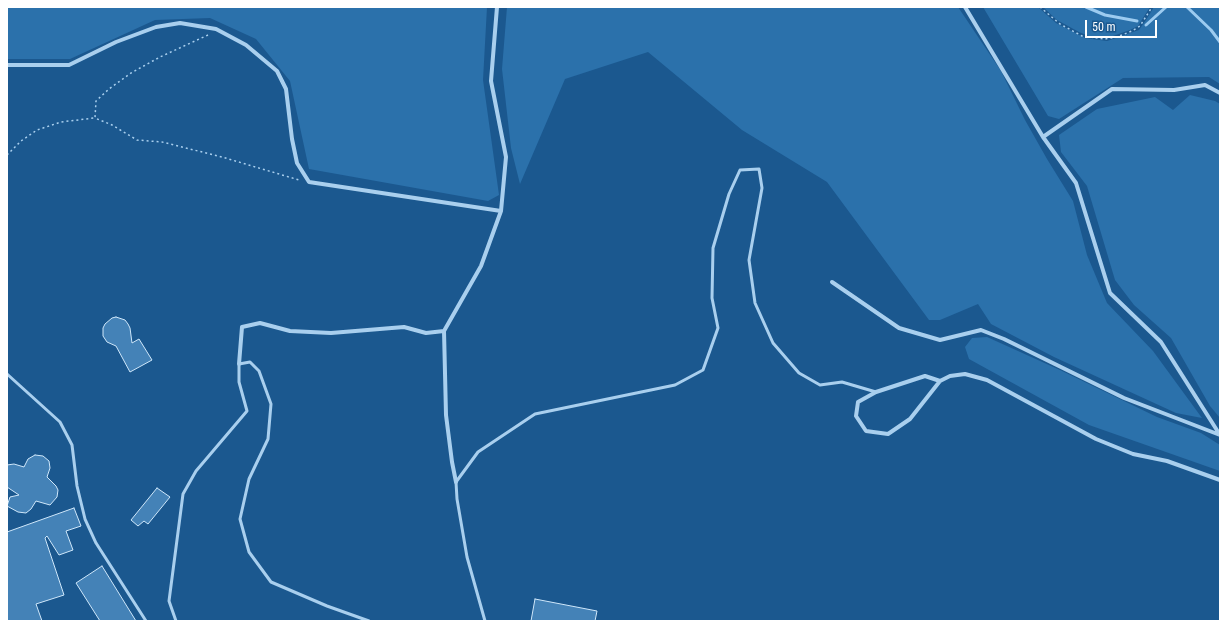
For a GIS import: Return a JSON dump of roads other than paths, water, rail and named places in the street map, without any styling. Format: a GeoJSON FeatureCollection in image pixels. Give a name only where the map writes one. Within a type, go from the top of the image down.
{"type":"FeatureCollection","features":[{"type":"Feature","properties":{"kind":"street"},"geometry":{"type":"LineString","coordinates":[[456,482],[446,415],[444,331],[481,266],[501,211],[506,157],[491,81],[497,7]]}},
{"type":"Feature","properties":{"kind":"street"},"geometry":{"type":"LineString","coordinates":[[966,7],[1043,136],[1076,184],[1110,293],[1161,342],[1220,435]]}},
{"type":"Feature","properties":{"kind":"street"},"geometry":{"type":"LineString","coordinates":[[7,65],[69,65],[116,42],[156,27],[180,23],[216,29],[246,45],[277,71],[286,90],[296,163],[309,182],[501,211]]}},
{"type":"Feature","properties":{"kind":"street"},"geometry":{"type":"LineString","coordinates":[[1043,136],[1112,89],[1174,90],[1205,85],[1220,93]]}},
{"type":"Feature","properties":{"kind":"street"},"geometry":{"type":"LineString","coordinates":[[832,282],[899,328],[940,340],[981,330],[1004,339],[1124,398],[1220,435]]}},
{"type":"Feature","properties":{"kind":"street"},"geometry":{"type":"LineString","coordinates":[[239,364],[242,327],[260,323],[290,331],[331,333],[404,327],[426,333],[444,331]]}},
{"type":"Feature","properties":{"kind":"street"},"geometry":{"type":"LineString","coordinates":[[940,381],[925,376],[876,392],[858,402],[856,416],[866,431],[888,434],[910,419],[940,381],[950,376],[965,374],[987,380],[1096,439],[1134,454],[1167,461],[1220,480]]}},
{"type":"Feature","properties":{"kind":"lane"},"geometry":{"type":"LineString","coordinates":[[485,621],[467,557],[457,500],[456,482],[478,452],[535,414],[676,384],[703,370],[718,328],[712,298],[713,248],[729,194],[740,170],[759,170],[762,188],[749,260],[755,303],[773,343],[798,373],[820,385],[842,382],[876,392]]}},
{"type":"Feature","properties":{"kind":"lane"},"geometry":{"type":"LineString","coordinates":[[176,621],[169,601],[183,494],[196,471],[247,411],[239,382],[239,364],[250,362],[259,371],[271,404],[268,439],[249,479],[240,519],[249,552],[271,582],[327,606],[369,621]]}},
{"type":"Feature","properties":{"kind":"lane"},"geometry":{"type":"LineString","coordinates":[[7,374],[60,422],[72,446],[77,486],[86,519],[96,543],[146,621]]}},
{"type":"Feature","properties":{"kind":"waterway"},"geometry":{"type":"LineString","coordinates":[[1086,7],[1105,15],[1137,21]]}},
{"type":"Feature","properties":{"kind":"waterway"},"geometry":{"type":"LineString","coordinates":[[1146,25],[1166,7]]}},
{"type":"Feature","properties":{"kind":"waterway"},"geometry":{"type":"LineString","coordinates":[[1187,7],[1211,30],[1220,42]]}}]}
